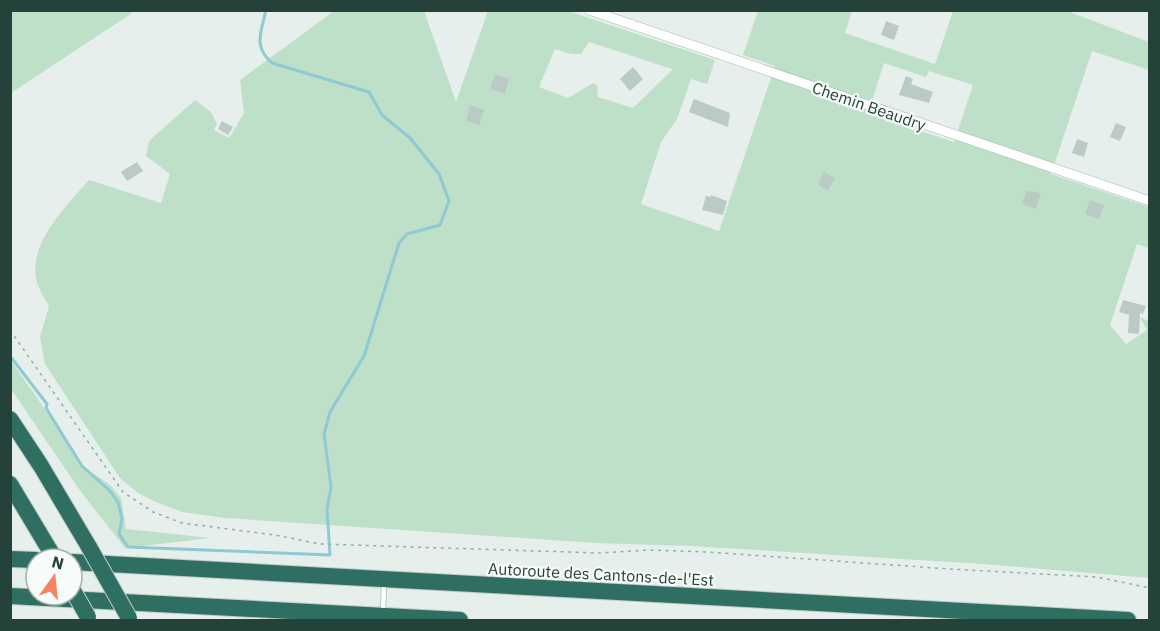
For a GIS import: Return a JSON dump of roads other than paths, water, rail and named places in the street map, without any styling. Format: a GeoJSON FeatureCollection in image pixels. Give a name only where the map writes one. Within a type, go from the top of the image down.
{"type":"FeatureCollection","features":[{"type":"Feature","properties":{"kind":"highway"},"geometry":{"type":"LineString","coordinates":[[10,419],[41,466],[129,619]]}},
{"type":"Feature","properties":{"kind":"highway"},"geometry":{"type":"LineString","coordinates":[[10,484],[48,547]]}},
{"type":"Feature","properties":{"kind":"highway","name":"Autoroute des Cantons-de-l'Est"},"geometry":{"type":"LineString","coordinates":[[84,563],[1128,621]]}},
{"type":"Feature","properties":{"kind":"highway"},"geometry":{"type":"LineString","coordinates":[[10,596],[460,621]]}},
{"type":"Feature","properties":{"kind":"street","name":"Chemin Beaudry"},"geometry":{"type":"LineString","coordinates":[[589,10],[1149,201]]}},
{"type":"Feature","properties":{"kind":"lane"},"geometry":{"type":"LineString","coordinates":[[382,616],[384,580]]}},
{"type":"Feature","properties":{"kind":"waterway"},"geometry":{"type":"LineString","coordinates":[[10,356],[47,404],[46,408],[82,466],[109,490],[118,502],[122,519],[119,534],[128,547],[330,555],[327,509],[331,487],[324,434],[330,412],[364,356],[399,243],[407,234],[440,225],[449,201],[439,174],[410,138],[382,115],[369,92],[272,63],[266,57],[260,45],[266,10]]}}]}
